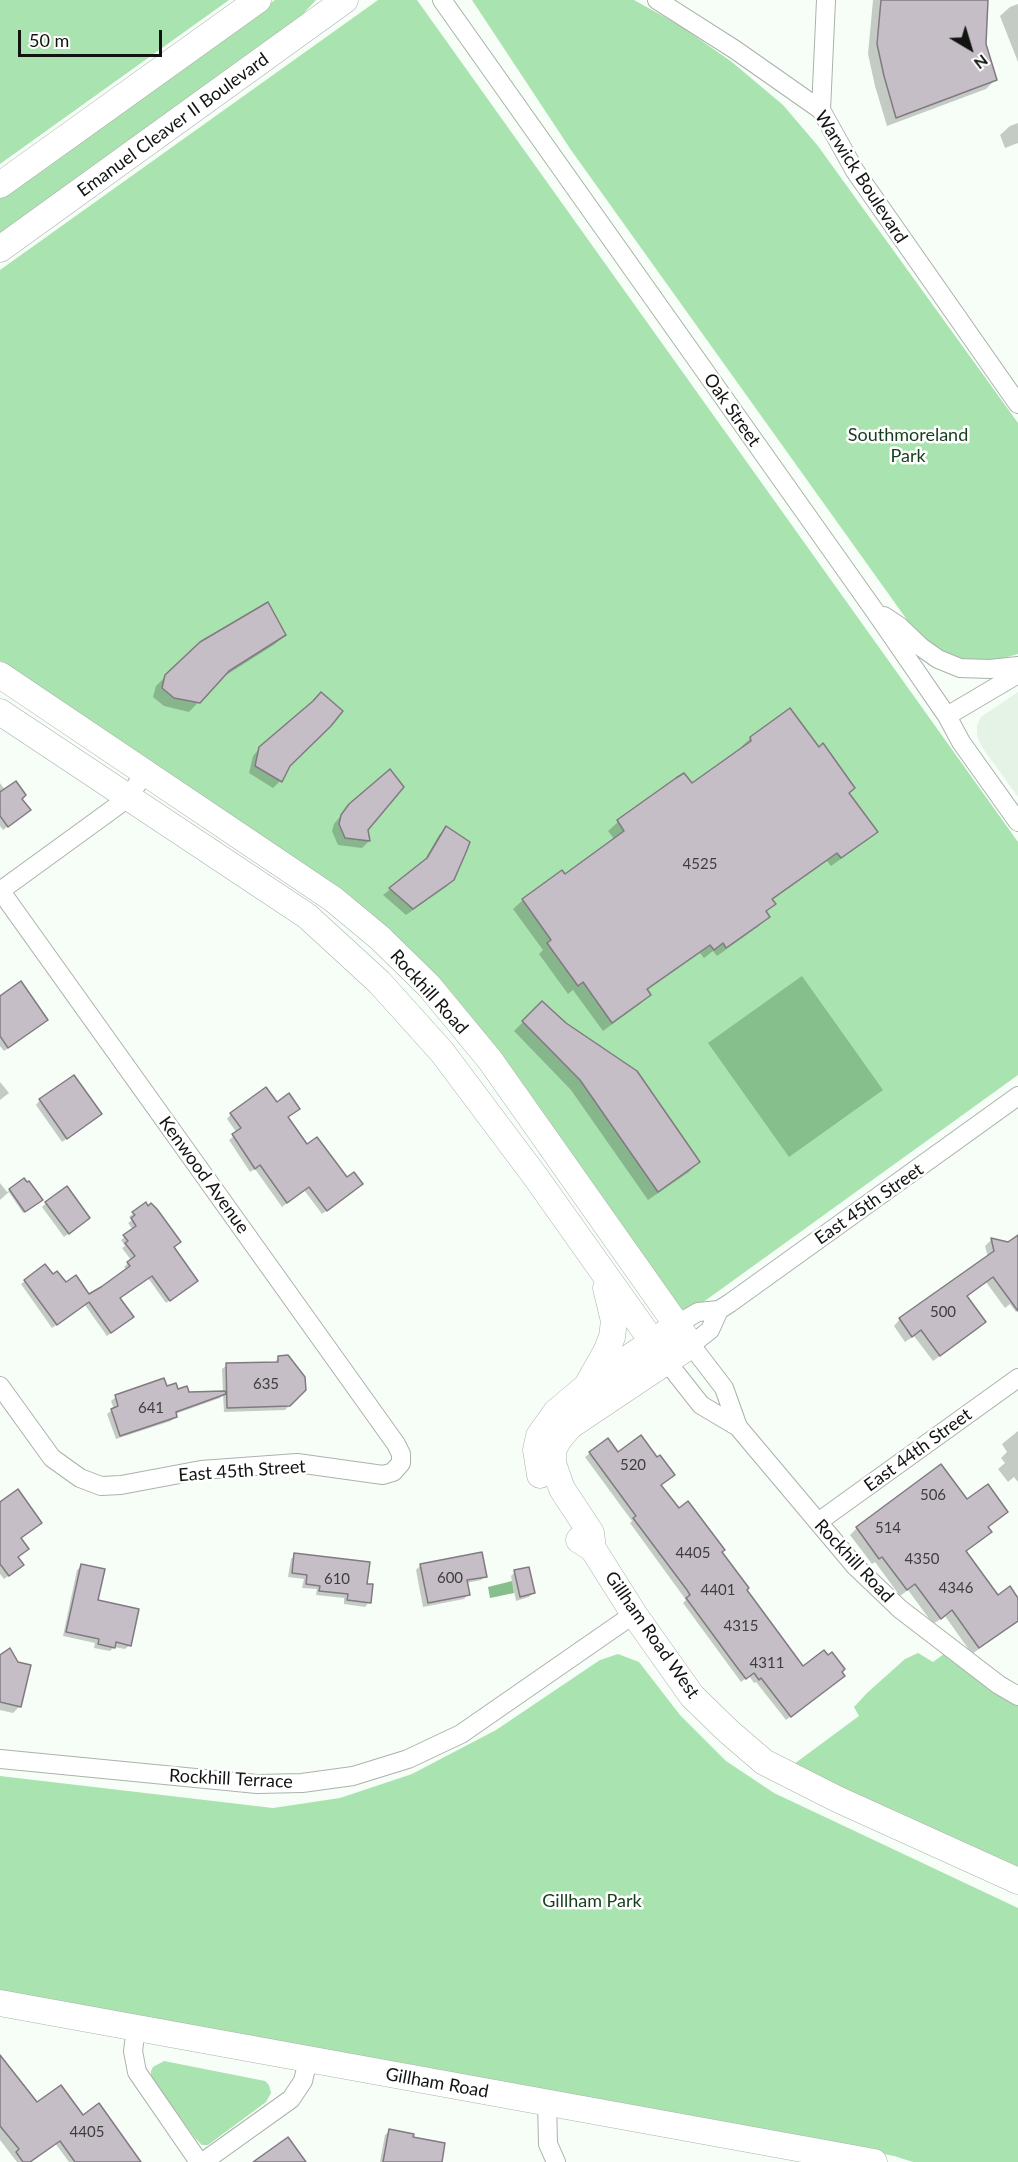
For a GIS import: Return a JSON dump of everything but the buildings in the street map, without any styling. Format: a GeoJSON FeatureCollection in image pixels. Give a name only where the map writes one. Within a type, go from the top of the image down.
{"type":"FeatureCollection","features":[{"type":"Feature","properties":{"kind":"main road"},"geometry":{"type":"LineString","coordinates":[[0,185],[258,0]]}},
{"type":"Feature","properties":{"kind":"main road","name":"Emanuel Cleaver II Boulevard"},"geometry":{"type":"LineString","coordinates":[[0,249],[345,0]]}},
{"type":"Feature","properties":{"kind":"main road","name":"Rockhill Road"},"geometry":{"type":"LineString","coordinates":[[0,675],[333,899],[380,938],[429,986],[489,1060],[684,1335]]}},
{"type":"Feature","properties":{"kind":"main road","name":"Rockhill Road"},"geometry":{"type":"LineString","coordinates":[[0,712],[307,916],[379,982],[442,1052],[535,1176],[598,1268],[660,1352]]}},
{"type":"Feature","properties":{"kind":"main road"},"geometry":{"type":"LineString","coordinates":[[587,1386],[606,1352],[614,1322],[610,1297],[598,1268]]}},
{"type":"Feature","properties":{"kind":"main road","name":"East 45th Street"},"geometry":{"type":"LineString","coordinates":[[593,1549],[591,1533],[559,1482],[553,1463],[554,1450],[559,1439],[570,1426],[684,1335]]}},
{"type":"Feature","properties":{"kind":"main road","name":"East 45th Street"},"geometry":{"type":"LineString","coordinates":[[587,1386],[660,1352]]}},
{"type":"Feature","properties":{"kind":"main road","name":"Gillham Road West"},"geometry":{"type":"LineString","coordinates":[[587,1386],[556,1412],[539,1436],[536,1450],[537,1467],[542,1482],[579,1541],[593,1549],[634,1614],[692,1696],[764,1762],[837,1800],[1018,1881]]}},
{"type":"Feature","properties":{"kind":"main road","name":"Gillham Road"},"geometry":{"type":"LineString","coordinates":[[0,2003],[874,2162]]}},
{"type":"Feature","properties":{"kind":"street","name":"Oak Street"},"geometry":{"type":"LineString","coordinates":[[442,0],[874,610],[947,716],[961,742],[1018,822]]}},
{"type":"Feature","properties":{"kind":"street","name":"Warwick Boulevard"},"geometry":{"type":"LineString","coordinates":[[657,0],[734,49],[821,110],[855,171],[1018,404]]}},
{"type":"Feature","properties":{"kind":"street"},"geometry":{"type":"LineString","coordinates":[[821,110],[826,0]]}},
{"type":"Feature","properties":{"kind":"street"},"geometry":{"type":"LineString","coordinates":[[874,610],[899,626],[921,647],[938,659],[960,668],[990,669],[1018,666]]}},
{"type":"Feature","properties":{"kind":"street"},"geometry":{"type":"LineString","coordinates":[[947,716],[1018,674]]}},
{"type":"Feature","properties":{"kind":"street"},"geometry":{"type":"LineString","coordinates":[[0,890],[128,798],[146,772]]}},
{"type":"Feature","properties":{"kind":"street","name":"Kenwood Avenue"},"geometry":{"type":"LineString","coordinates":[[0,890],[396,1444],[401,1454],[401,1462]]}},
{"type":"Feature","properties":{"kind":"street","name":"East 45th Street"},"geometry":{"type":"LineString","coordinates":[[684,1335],[698,1312],[719,1310],[1018,1096]]}},
{"type":"Feature","properties":{"kind":"street","name":"East 45th Street"},"geometry":{"type":"LineString","coordinates":[[684,1335],[710,1330],[719,1310]]}},
{"type":"Feature","properties":{"kind":"street","name":"Rockhill Road"},"geometry":{"type":"LineString","coordinates":[[684,1335],[724,1388],[738,1427]]}},
{"type":"Feature","properties":{"kind":"street","name":"Rockhill Road"},"geometry":{"type":"LineString","coordinates":[[660,1352],[701,1405],[738,1427],[855,1566],[900,1609],[999,1685],[1018,1696]]}},
{"type":"Feature","properties":{"kind":"street","name":"East 44th Street"},"geometry":{"type":"LineString","coordinates":[[818,1522],[1018,1378]]}},
{"type":"Feature","properties":{"kind":"street","name":"East 45th Street"},"geometry":{"type":"LineString","coordinates":[[0,1386],[52,1458],[80,1478],[101,1486],[121,1485],[201,1470],[297,1463],[383,1475],[393,1472],[401,1462]]}},
{"type":"Feature","properties":{"kind":"street","name":"Rockhill Terrace"},"geometry":{"type":"LineString","coordinates":[[0,1759],[257,1784],[302,1783],[353,1776],[408,1759],[460,1734],[634,1614]]}},
{"type":"Feature","properties":{"kind":"street"},"geometry":{"type":"LineString","coordinates":[[136,2028],[133,2051],[137,2072],[201,2162],[291,2099],[303,2081],[308,2060]]}},
{"type":"Feature","properties":{"kind":"street"},"geometry":{"type":"LineString","coordinates":[[547,2102],[548,2144],[556,2162]]}},
{"type":"Feature","properties":{"kind":"shaded area"},"geometry":{"type":"Polygon","coordinates":[[[1018,692],[1018,797],[982,747],[977,736],[977,725],[981,717],[1018,692]]]}},
{"type":"Feature","properties":{"kind":"shaded area"},"geometry":{"type":"Polygon","coordinates":[[[802,976],[883,1090],[789,1157],[708,1043],[802,976]]]}},
{"type":"Feature","properties":{"kind":"shaded area"},"geometry":{"type":"Polygon","coordinates":[[[512,1581],[514,1593],[490,1598],[488,1587],[512,1581]]]}},
{"type":"Feature","properties":{"kind":"green space"},"geometry":{"type":"Polygon","coordinates":[[[0,0],[229,0],[0,164],[0,0]]]}},
{"type":"Feature","properties":{"kind":"green space"},"geometry":{"type":"Polygon","coordinates":[[[275,0],[316,0],[287,31],[0,238],[0,197],[275,0]]]}},
{"type":"Feature","properties":{"kind":"green space"},"geometry":{"type":"Polygon","coordinates":[[[378,0],[417,0],[1018,842],[1018,1075],[695,1308],[687,1310],[681,1309],[329,881],[0,661],[0,270],[378,0]]]}},
{"type":"Feature","properties":{"kind":"green space","name":"Southmoreland Park"},"geometry":{"type":"Polygon","coordinates":[[[472,0],[634,0],[679,25],[732,62],[783,105],[818,146],[1018,423],[1018,654],[993,661],[956,660],[927,642],[910,624],[571,150],[472,0]]]}},
{"type":"Feature","properties":{"kind":"green space"},"geometry":{"type":"Polygon","coordinates":[[[918,1653],[933,1662],[944,1654],[978,1681],[1018,1704],[1018,1871],[790,1767],[859,1716],[854,1707],[867,1693],[905,1659],[918,1653]]]}},
{"type":"Feature","properties":{"kind":"green space","name":"Gillham Park"},"geometry":{"type":"Polygon","coordinates":[[[618,1654],[639,1662],[680,1715],[726,1761],[774,1793],[1018,1908],[1018,2162],[913,2162],[894,2156],[414,2065],[0,1992],[0,1776],[273,1808],[340,1798],[412,1774],[496,1730],[600,1660],[618,1654]]]}},
{"type":"Feature","properties":{"kind":"green space"},"geometry":{"type":"Polygon","coordinates":[[[164,2061],[265,2081],[271,2093],[266,2102],[208,2145],[202,2145],[151,2077],[153,2067],[164,2061]]]}}]}
